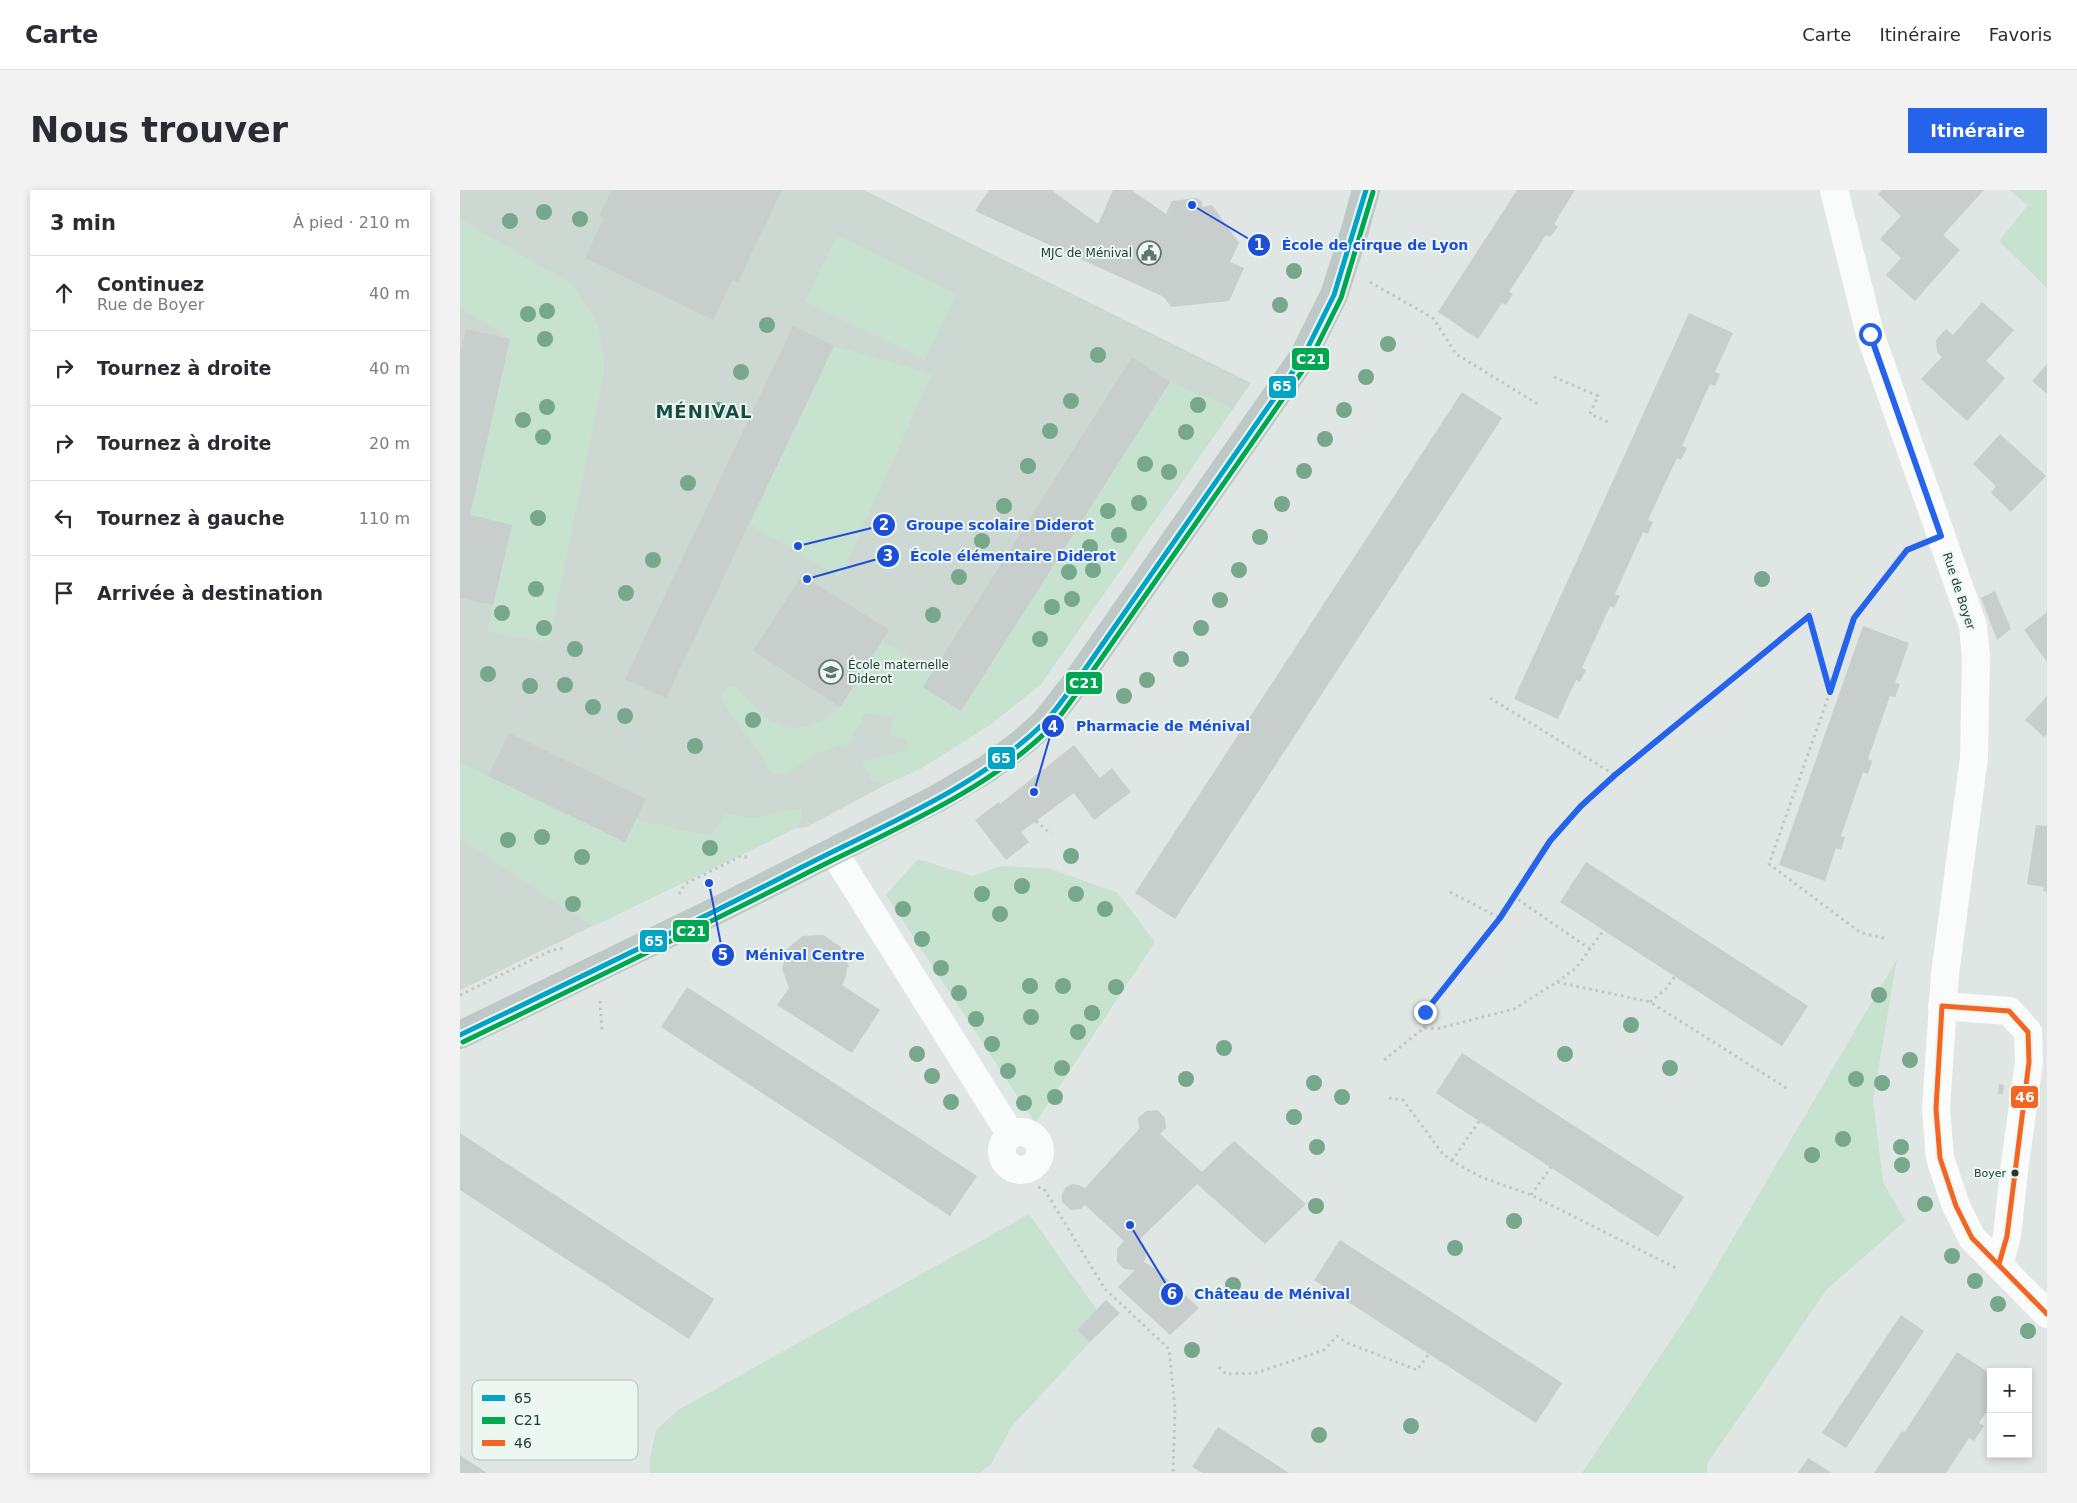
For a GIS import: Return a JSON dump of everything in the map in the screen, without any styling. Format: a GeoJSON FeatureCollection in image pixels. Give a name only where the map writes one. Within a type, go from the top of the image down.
{"type":"FeatureCollection","features":[{"type":"Feature","properties":{"kind":"main road"},"geometry":{"type":"LineString","coordinates":[[460,1035],[714,912],[938,798],[987,769],[1024,741],[1045,722],[1074,685],[1304,356],[1334,295],[1366,190]]}},
{"type":"Feature","properties":{"kind":"street","name":"Rue de Boyer"},"geometry":{"type":"LineString","coordinates":[[1834,190],[1870,334],[1973,626],[1976,649],[1974,758],[1942,1006],[1936,1108],[1940,1158],[1956,1206],[1972,1238],[2047,1314]]}},
{"type":"Feature","properties":{"kind":"street"},"geometry":{"type":"LineString","coordinates":[[833,851],[1011,1135]]}},
{"type":"Feature","properties":{"kind":"street"},"geometry":{"type":"LineString","coordinates":[[1942,1006],[2009,1011],[2028,1032],[2029,1062],[2007,1236],[1999,1264]]}},
{"type":"Feature","properties":{"kind":"path"},"geometry":{"type":"LineString","coordinates":[[1375,284],[1433,318],[1456,354],[1541,406]]}},
{"type":"Feature","properties":{"kind":"path"},"geometry":{"type":"LineString","coordinates":[[1554,377],[1598,396],[1590,414],[1608,422]]}},
{"type":"Feature","properties":{"kind":"path"},"geometry":{"type":"LineString","coordinates":[[1884,938],[1860,933],[1769,864],[1854,618],[1907,550],[1941,536]]}},
{"type":"Feature","properties":{"kind":"path"},"geometry":{"type":"LineString","coordinates":[[1424,1028],[1425,1012],[1500,918],[1550,841],[1581,806],[1615,775],[1809,616],[1830,692]]}},
{"type":"Feature","properties":{"kind":"path"},"geometry":{"type":"LineString","coordinates":[[1490,698],[1615,775]]}},
{"type":"Feature","properties":{"kind":"path"},"geometry":{"type":"LineString","coordinates":[[1036,821],[1051,834]]}},
{"type":"Feature","properties":{"kind":"path"},"geometry":{"type":"LineString","coordinates":[[1450,892],[1500,918]]}},
{"type":"Feature","properties":{"kind":"path"},"geometry":{"type":"LineString","coordinates":[[1513,896],[1590,949]]}},
{"type":"Feature","properties":{"kind":"path"},"geometry":{"type":"LineString","coordinates":[[1384,1060],[1424,1028],[1436,1029],[1514,1009],[1576,968],[1603,931]]}},
{"type":"Feature","properties":{"kind":"path"},"geometry":{"type":"LineString","coordinates":[[460,995],[550,951],[570,946]]}},
{"type":"Feature","properties":{"kind":"path"},"geometry":{"type":"LineString","coordinates":[[1650,1002],[1666,990],[1675,976]]}},
{"type":"Feature","properties":{"kind":"path"},"geometry":{"type":"LineString","coordinates":[[1557,982],[1650,1002],[1788,1088]]}},
{"type":"Feature","properties":{"kind":"path"},"geometry":{"type":"LineString","coordinates":[[598,997],[601,1002],[602,1032]]}},
{"type":"Feature","properties":{"kind":"path"},"geometry":{"type":"LineString","coordinates":[[1389,1098],[1403,1100],[1442,1153],[1452,1161],[1481,1177],[1531,1195],[1676,1268]]}},
{"type":"Feature","properties":{"kind":"path"},"geometry":{"type":"LineString","coordinates":[[1452,1161],[1479,1121]]}},
{"type":"Feature","properties":{"kind":"path"},"geometry":{"type":"LineString","coordinates":[[1531,1195],[1551,1167]]}},
{"type":"Feature","properties":{"kind":"path"},"geometry":{"type":"LineString","coordinates":[[1038,1187],[1044,1189],[1105,1289],[1169,1349],[1176,1408],[1173,1473]]}},
{"type":"Feature","properties":{"kind":"path"},"geometry":{"type":"LineString","coordinates":[[1219,1367],[1226,1374],[1256,1373],[1324,1350],[1337,1336],[1345,1342],[1418,1370],[1428,1355]]}},
{"type":"Feature","properties":{"kind":"shaded area"},"geometry":{"type":"Polygon","coordinates":[[[460,190],[864,190],[1251,383],[1041,684],[991,724],[920,769],[887,784],[807,827],[796,828],[460,990],[460,190]]]}},
{"type":"Feature","properties":{"kind":"green space"},"geometry":{"type":"Polygon","coordinates":[[[2009,190],[2047,190],[2047,288],[1999,241],[2028,205],[2009,190]]]}},
{"type":"Feature","properties":{"kind":"green space"},"geometry":{"type":"Polygon","coordinates":[[[460,219],[572,284],[592,312],[598,327],[604,358],[604,374],[549,642],[487,632],[512,525],[470,515],[510,339],[460,308],[460,219]]]}},
{"type":"Feature","properties":{"kind":"green space"},"geometry":{"type":"Polygon","coordinates":[[[837,235],[957,294],[925,360],[805,301],[837,235]]]}},
{"type":"Feature","properties":{"kind":"green space"},"geometry":{"type":"Polygon","coordinates":[[[834,346],[932,374],[840,577],[749,524],[834,346]]]}},
{"type":"Feature","properties":{"kind":"green space"},"geometry":{"type":"Polygon","coordinates":[[[1170,382],[1233,408],[1041,684],[991,724],[920,769],[887,784],[872,781],[862,761],[908,750],[906,740],[890,735],[892,717],[865,713],[852,738],[853,742],[822,751],[803,761],[788,773],[773,774],[727,708],[721,697],[724,690],[735,687],[772,721],[786,727],[800,728],[808,726],[830,715],[841,705],[882,640],[933,672],[923,687],[961,711],[1170,382]]]}},
{"type":"Feature","properties":{"kind":"green space"},"geometry":{"type":"Polygon","coordinates":[[[460,762],[625,842],[636,819],[712,835],[726,814],[753,818],[801,808],[802,817],[796,828],[594,926],[460,839],[460,762]]]}},
{"type":"Feature","properties":{"kind":"green space"},"geometry":{"type":"Polygon","coordinates":[[[918,859],[972,876],[1001,866],[1048,868],[1118,893],[1155,942],[1035,1123],[886,895],[918,859]]]}},
{"type":"Feature","properties":{"kind":"green space"},"geometry":{"type":"Polygon","coordinates":[[[1897,959],[1873,1100],[1883,1182],[1905,1221],[1827,1289],[1707,1464],[1707,1473],[1582,1473],[1691,1310],[1897,959]]]}},
{"type":"Feature","properties":{"kind":"green space"},"geometry":{"type":"Polygon","coordinates":[[[1029,1214],[1097,1310],[1077,1330],[1090,1342],[1012,1426],[991,1464],[980,1473],[650,1473],[650,1458],[656,1430],[678,1410],[1029,1214]]]}},
{"type":"Feature","properties":{"kind":"building"},"geometry":{"type":"Polygon","coordinates":[[[612,190],[782,190],[738,282],[732,280],[713,320],[585,258],[604,218],[599,215],[612,190]]]}},
{"type":"Feature","properties":{"kind":"building","name":"MJC de Ménival"},"geometry":{"type":"Polygon","coordinates":[[[989,190],[1051,190],[1098,224],[1113,190],[1131,190],[1166,214],[1172,201],[1197,198],[1202,202],[1202,207],[1212,205],[1239,243],[1230,262],[1244,268],[1229,301],[1171,307],[1164,297],[975,211],[989,190]]]}},
{"type":"Feature","properties":{"kind":"building"},"geometry":{"type":"Polygon","coordinates":[[[1517,190],[1575,190],[1554,224],[1558,227],[1550,237],[1546,235],[1509,292],[1513,294],[1506,305],[1502,303],[1478,339],[1438,312],[1517,190]]]}},
{"type":"Feature","properties":{"kind":"building"},"geometry":{"type":"Polygon","coordinates":[[[1882,190],[1984,190],[1943,235],[1960,250],[1915,301],[1886,275],[1901,258],[1880,239],[1901,216],[1878,194],[1882,190]]]}},
{"type":"Feature","properties":{"kind":"building"},"geometry":{"type":"Polygon","coordinates":[[[1982,302],[2014,330],[1986,361],[2005,378],[1967,421],[1921,379],[1942,357],[1937,352],[1936,340],[1946,329],[1953,335],[1982,302]]]}},
{"type":"Feature","properties":{"kind":"building"},"geometry":{"type":"Polygon","coordinates":[[[1689,313],[1733,333],[1715,372],[1720,374],[1715,386],[1710,384],[1682,446],[1687,448],[1681,460],[1677,458],[1648,520],[1653,522],[1648,534],[1643,532],[1615,594],[1620,596],[1614,608],[1610,606],[1582,668],[1586,670],[1580,682],[1576,680],[1558,719],[1514,699],[1689,313]]]}},
{"type":"Feature","properties":{"kind":"building"},"geometry":{"type":"Polygon","coordinates":[[[793,326],[834,346],[666,698],[625,679],[793,326]]]}},
{"type":"Feature","properties":{"kind":"building"},"geometry":{"type":"Polygon","coordinates":[[[466,329],[510,339],[470,515],[512,525],[493,605],[460,598],[460,355],[466,329]]]}},
{"type":"Feature","properties":{"kind":"building"},"geometry":{"type":"Polygon","coordinates":[[[1132,357],[1170,382],[961,711],[923,687],[1132,357]]]}},
{"type":"Feature","properties":{"kind":"building"},"geometry":{"type":"Polygon","coordinates":[[[2047,364],[2047,394],[2032,381],[2047,364]]]}},
{"type":"Feature","properties":{"kind":"building"},"geometry":{"type":"Polygon","coordinates":[[[1462,392],[1502,418],[1175,919],[1135,893],[1462,392]]]}},
{"type":"Feature","properties":{"kind":"building"},"geometry":{"type":"Polygon","coordinates":[[[2000,434],[2046,476],[2011,512],[1991,493],[1996,486],[1973,464],[2000,434]]]}},
{"type":"Feature","properties":{"kind":"building"},"geometry":{"type":"Polygon","coordinates":[[[802,575],[889,630],[840,707],[753,651],[802,575]]]}},
{"type":"Feature","properties":{"kind":"building"},"geometry":{"type":"Polygon","coordinates":[[[1995,591],[2011,629],[1997,640],[1981,598],[1995,591]]]}},
{"type":"Feature","properties":{"kind":"building"},"geometry":{"type":"Polygon","coordinates":[[[2047,612],[2047,662],[2024,630],[2047,612]]]}},
{"type":"Feature","properties":{"kind":"building"},"geometry":{"type":"Polygon","coordinates":[[[1863,626],[1909,643],[1895,683],[1900,684],[1895,697],[1890,696],[1868,759],[1872,761],[1868,774],[1863,772],[1841,836],[1845,837],[1841,850],[1836,848],[1825,881],[1779,865],[1863,626]]]}},
{"type":"Feature","properties":{"kind":"building"},"geometry":{"type":"Polygon","coordinates":[[[2047,696],[2047,734],[2044,737],[2025,720],[2047,696]]]}},
{"type":"Feature","properties":{"kind":"building"},"geometry":{"type":"Polygon","coordinates":[[[509,733],[646,799],[625,842],[488,776],[509,733]]]}},
{"type":"Feature","properties":{"kind":"building"},"geometry":{"type":"Polygon","coordinates":[[[1074,745],[1100,778],[1112,768],[1131,792],[1094,820],[1074,793],[1021,832],[1029,842],[1006,860],[975,820],[999,802],[1000,804],[1074,745]]]}},
{"type":"Feature","properties":{"kind":"building"},"geometry":{"type":"Polygon","coordinates":[[[2036,825],[2047,826],[2047,892],[2043,891],[2044,887],[2027,884],[2036,825]]]}},
{"type":"Feature","properties":{"kind":"building"},"geometry":{"type":"Polygon","coordinates":[[[1586,862],[1808,1006],[1782,1046],[1560,902],[1586,862]]]}},
{"type":"Feature","properties":{"kind":"building"},"geometry":{"type":"Polygon","coordinates":[[[823,935],[841,947],[849,967],[847,967],[842,985],[880,1010],[852,1053],[777,1005],[789,988],[782,968],[788,950],[786,950],[802,936],[823,935]]]}},
{"type":"Feature","properties":{"kind":"building"},"geometry":{"type":"Polygon","coordinates":[[[687,987],[977,1176],[950,1216],[661,1027],[687,987]]]}},
{"type":"Feature","properties":{"kind":"building"},"geometry":{"type":"Polygon","coordinates":[[[1462,1053],[1684,1197],[1658,1237],[1436,1093],[1462,1053]]]}},
{"type":"Feature","properties":{"kind":"building"},"geometry":{"type":"Polygon","coordinates":[[[1999,1084],[2004,1085],[2003,1094],[1998,1094],[1999,1084]]]}},
{"type":"Feature","properties":{"kind":"building"},"geometry":{"type":"Polygon","coordinates":[[[1157,1110],[1165,1118],[1166,1128],[1160,1134],[1202,1172],[1234,1141],[1306,1204],[1265,1244],[1197,1184],[1138,1241],[1144,1245],[1146,1250],[1144,1262],[1156,1269],[1199,1308],[1170,1335],[1118,1287],[1135,1270],[1124,1269],[1117,1262],[1117,1249],[1124,1241],[1085,1205],[1081,1209],[1071,1210],[1062,1202],[1062,1194],[1066,1187],[1073,1184],[1085,1188],[1139,1129],[1138,1118],[1146,1111],[1157,1110]]]}},
{"type":"Feature","properties":{"kind":"building"},"geometry":{"type":"Polygon","coordinates":[[[460,1133],[714,1299],[689,1339],[460,1190],[460,1133]]]}},
{"type":"Feature","properties":{"kind":"building"},"geometry":{"type":"Polygon","coordinates":[[[1340,1240],[1562,1383],[1536,1423],[1314,1280],[1340,1240]]]}},
{"type":"Feature","properties":{"kind":"building"},"geometry":{"type":"Polygon","coordinates":[[[1106,1300],[1120,1313],[1090,1342],[1077,1330],[1106,1300]]]}},
{"type":"Feature","properties":{"kind":"building"},"geometry":{"type":"Polygon","coordinates":[[[1901,1315],[1924,1331],[1846,1448],[1822,1433],[1901,1315]]]}},
{"type":"Feature","properties":{"kind":"building"},"geometry":{"type":"Polygon","coordinates":[[[1957,1352],[1987,1371],[1987,1411],[1979,1423],[1984,1426],[1974,1441],[1969,1438],[1946,1473],[1874,1473],[1902,1431],[1904,1433],[1957,1352]]]}},
{"type":"Feature","properties":{"kind":"building"},"geometry":{"type":"Polygon","coordinates":[[[1218,1427],[1289,1473],[1202,1473],[1192,1467],[1218,1427]]]}},
{"type":"Feature","properties":{"kind":"building"},"geometry":{"type":"Polygon","coordinates":[[[460,1455],[487,1473],[460,1473],[460,1455]]]}},
{"type":"Feature","properties":{"kind":"building"},"geometry":{"type":"Polygon","coordinates":[[[1808,1458],[1832,1473],[1798,1473],[1808,1458]]]}},
{"type":"Feature","properties":{"kind":"transit line","name":"65"},"geometry":{"type":"LineString","coordinates":[[460,1035],[673,932],[928,804],[989,768],[1043,724],[1074,685],[1303,357],[1334,295],[1366,190]]}},
{"type":"Feature","properties":{"kind":"transit line","name":"C21"},"geometry":{"type":"LineString","coordinates":[[463,1042],[933,810],[996,772],[1025,751],[1050,728],[1080,689],[1310,360],[1341,298],[1373,192]]}},
{"type":"Feature","properties":{"kind":"transit line","name":"46"},"geometry":{"type":"LineString","coordinates":[[1999,1264],[2007,1236],[2029,1062],[2028,1032],[2009,1011],[1942,1006],[1936,1109],[1940,1158],[1956,1206],[1972,1238],[2047,1314]]}},
{"type":"Feature","properties":{"kind":"place","name":"École de cirque de Lyon"},"geometry":{"type":"Point","coordinates":[1192,205]}},
{"type":"Feature","properties":{"kind":"place","name":"MJC de Ménival"},"geometry":{"type":"Point","coordinates":[1149,253]}},
{"type":"Feature","properties":{"kind":"place","name":"Groupe scolaire Diderot"},"geometry":{"type":"Point","coordinates":[798,546]}},
{"type":"Feature","properties":{"kind":"place","name":"École élémentaire Diderot"},"geometry":{"type":"Point","coordinates":[807,579]}},
{"type":"Feature","properties":{"kind":"place","name":"École maternelle Diderot"},"geometry":{"type":"Point","coordinates":[831,672]}},
{"type":"Feature","properties":{"kind":"place","name":"Pharmacie de Ménival"},"geometry":{"type":"Point","coordinates":[1034,792]}},
{"type":"Feature","properties":{"kind":"place","name":"Ménival Centre"},"geometry":{"type":"Point","coordinates":[709,883]}},
{"type":"Feature","properties":{"kind":"place","name":"Boyer"},"geometry":{"type":"Point","coordinates":[2015,1173]}},
{"type":"Feature","properties":{"kind":"place","name":"Château de Ménival"},"geometry":{"type":"Point","coordinates":[1130,1225]}},
{"type":"Feature","properties":{"kind":"district","name":"MÉNIVAL"},"geometry":{"type":"Point","coordinates":[704,412]}},
{"type":"Feature","properties":{"kind":"route"},"geometry":{"type":"LineString","coordinates":[[1425,1012],[1500,918],[1550,841],[1581,806],[1615,775],[1809,616],[1830,692],[1854,618],[1907,550],[1941,536],[1870,334]]}}]}
